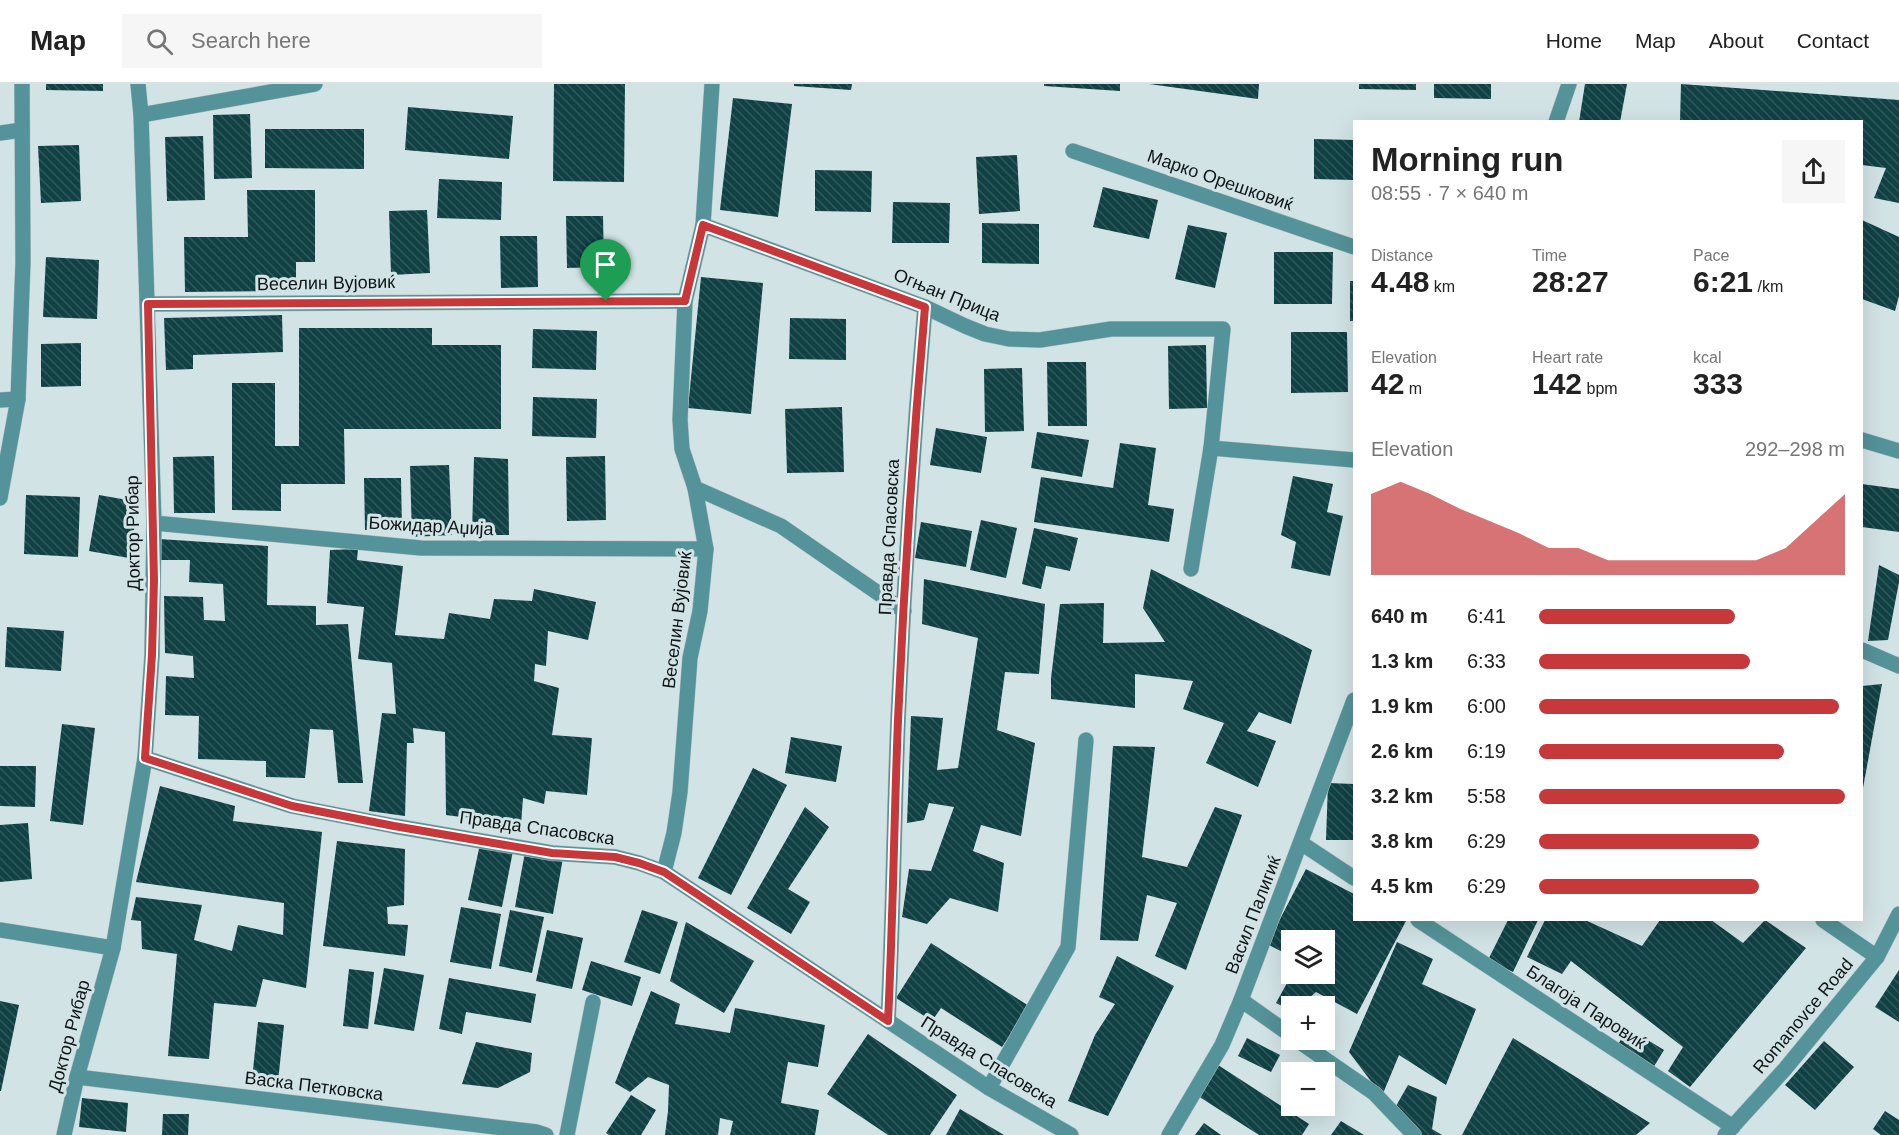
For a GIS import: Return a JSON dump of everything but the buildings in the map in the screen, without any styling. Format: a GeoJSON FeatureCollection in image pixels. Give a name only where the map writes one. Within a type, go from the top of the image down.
{"type":"FeatureCollection","features":[{"type":"Feature","properties":{"kind":"street"},"geometry":{"type":"LineString","coordinates":[[0,498],[18,399],[23,262],[22,84]]}},
{"type":"Feature","properties":{"kind":"street","name":"Доктор Рибар"},"geometry":{"type":"LineString","coordinates":[[64,1135],[77,1077],[113,948],[145,758],[152,655],[154,523],[148,304],[138,84]]}},
{"type":"Feature","properties":{"kind":"street"},"geometry":{"type":"LineString","coordinates":[[141,115],[315,84]]}},
{"type":"Feature","properties":{"kind":"street","name":"Веселин Вујовиќ"},"geometry":{"type":"LineString","coordinates":[[664,872],[674,833],[680,792],[690,658],[700,611],[706,549],[695,488],[682,449],[681,430],[685,301],[703,225],[712,84]]}},
{"type":"Feature","properties":{"kind":"street"},"geometry":{"type":"LineString","coordinates":[[1557,120],[1569,84]]}},
{"type":"Feature","properties":{"kind":"street"},"geometry":{"type":"LineString","coordinates":[[0,134],[22,130]]}},
{"type":"Feature","properties":{"kind":"street","name":"Марко Орешковиќ"},"geometry":{"type":"LineString","coordinates":[[1073,151],[1353,247]]}},
{"type":"Feature","properties":{"kind":"street","name":"Огњан Прица"},"geometry":{"type":"LineString","coordinates":[[703,225],[925,307],[985,334],[1009,339],[1040,340],[1111,328],[1223,329],[1211,448]]}},
{"type":"Feature","properties":{"kind":"street","name":"Веселин Вујовиќ"},"geometry":{"type":"LineString","coordinates":[[148,304],[685,301]]}},
{"type":"Feature","properties":{"kind":"street","name":"Правда Спасовска"},"geometry":{"type":"LineString","coordinates":[[888,1021],[893,932],[898,720],[912,461],[925,307]]}},
{"type":"Feature","properties":{"kind":"street"},"geometry":{"type":"LineString","coordinates":[[0,400],[18,399]]}},
{"type":"Feature","properties":{"kind":"street"},"geometry":{"type":"LineString","coordinates":[[1863,440],[1899,451]]}},
{"type":"Feature","properties":{"kind":"street"},"geometry":{"type":"LineString","coordinates":[[1191,569],[1211,448],[1353,460]]}},
{"type":"Feature","properties":{"kind":"street"},"geometry":{"type":"LineString","coordinates":[[695,488],[781,526],[904,611]]}},
{"type":"Feature","properties":{"kind":"street","name":"Божидар Аџија"},"geometry":{"type":"LineString","coordinates":[[154,523],[421,548],[706,549]]}},
{"type":"Feature","properties":{"kind":"street"},"geometry":{"type":"LineString","coordinates":[[1863,650],[1899,666]]}},
{"type":"Feature","properties":{"kind":"street","name":"Васил Палигиќ"},"geometry":{"type":"LineString","coordinates":[[1169,1135],[1222,1045],[1353,703]]}},
{"type":"Feature","properties":{"kind":"street"},"geometry":{"type":"LineString","coordinates":[[989,1088],[1068,947],[1086,740]]}},
{"type":"Feature","properties":{"kind":"street","name":"Правда Спасовска"},"geometry":{"type":"LineString","coordinates":[[145,758],[292,806],[552,853],[615,857],[664,872],[989,1088],[1071,1135]]}},
{"type":"Feature","properties":{"kind":"street"},"geometry":{"type":"LineString","coordinates":[[1301,843],[1353,877]]}},
{"type":"Feature","properties":{"kind":"street","name":"Romanovce Road"},"geometry":{"type":"LineString","coordinates":[[1729,1131],[1785,1069],[1877,957],[1899,914]]}},
{"type":"Feature","properties":{"kind":"street","name":"Благоја Паровиќ"},"geometry":{"type":"LineString","coordinates":[[1419,921],[1729,1131]]}},
{"type":"Feature","properties":{"kind":"street"},"geometry":{"type":"LineString","coordinates":[[1824,921],[1877,957]]}},
{"type":"Feature","properties":{"kind":"street"},"geometry":{"type":"LineString","coordinates":[[0,930],[113,948]]}},
{"type":"Feature","properties":{"kind":"street"},"geometry":{"type":"LineString","coordinates":[[1241,1000],[1281,1028]]}},
{"type":"Feature","properties":{"kind":"street"},"geometry":{"type":"LineString","coordinates":[[567,1135],[593,1002]]}},
{"type":"Feature","properties":{"kind":"street"},"geometry":{"type":"LineString","coordinates":[[1312,1050],[1374,1093],[1414,1135]]}},
{"type":"Feature","properties":{"kind":"street","name":"Васка Петковска"},"geometry":{"type":"LineString","coordinates":[[77,1077],[537,1132],[546,1135]]}},
{"type":"Feature","properties":{"kind":"route"},"geometry":{"type":"LineString","coordinates":[[703,225],[925,307],[912,461],[898,720],[893,932],[888,1021],[664,872],[639,863],[615,857],[552,853],[292,806],[145,758],[154,580],[148,304],[606,301],[685,301],[703,225]]}}]}
